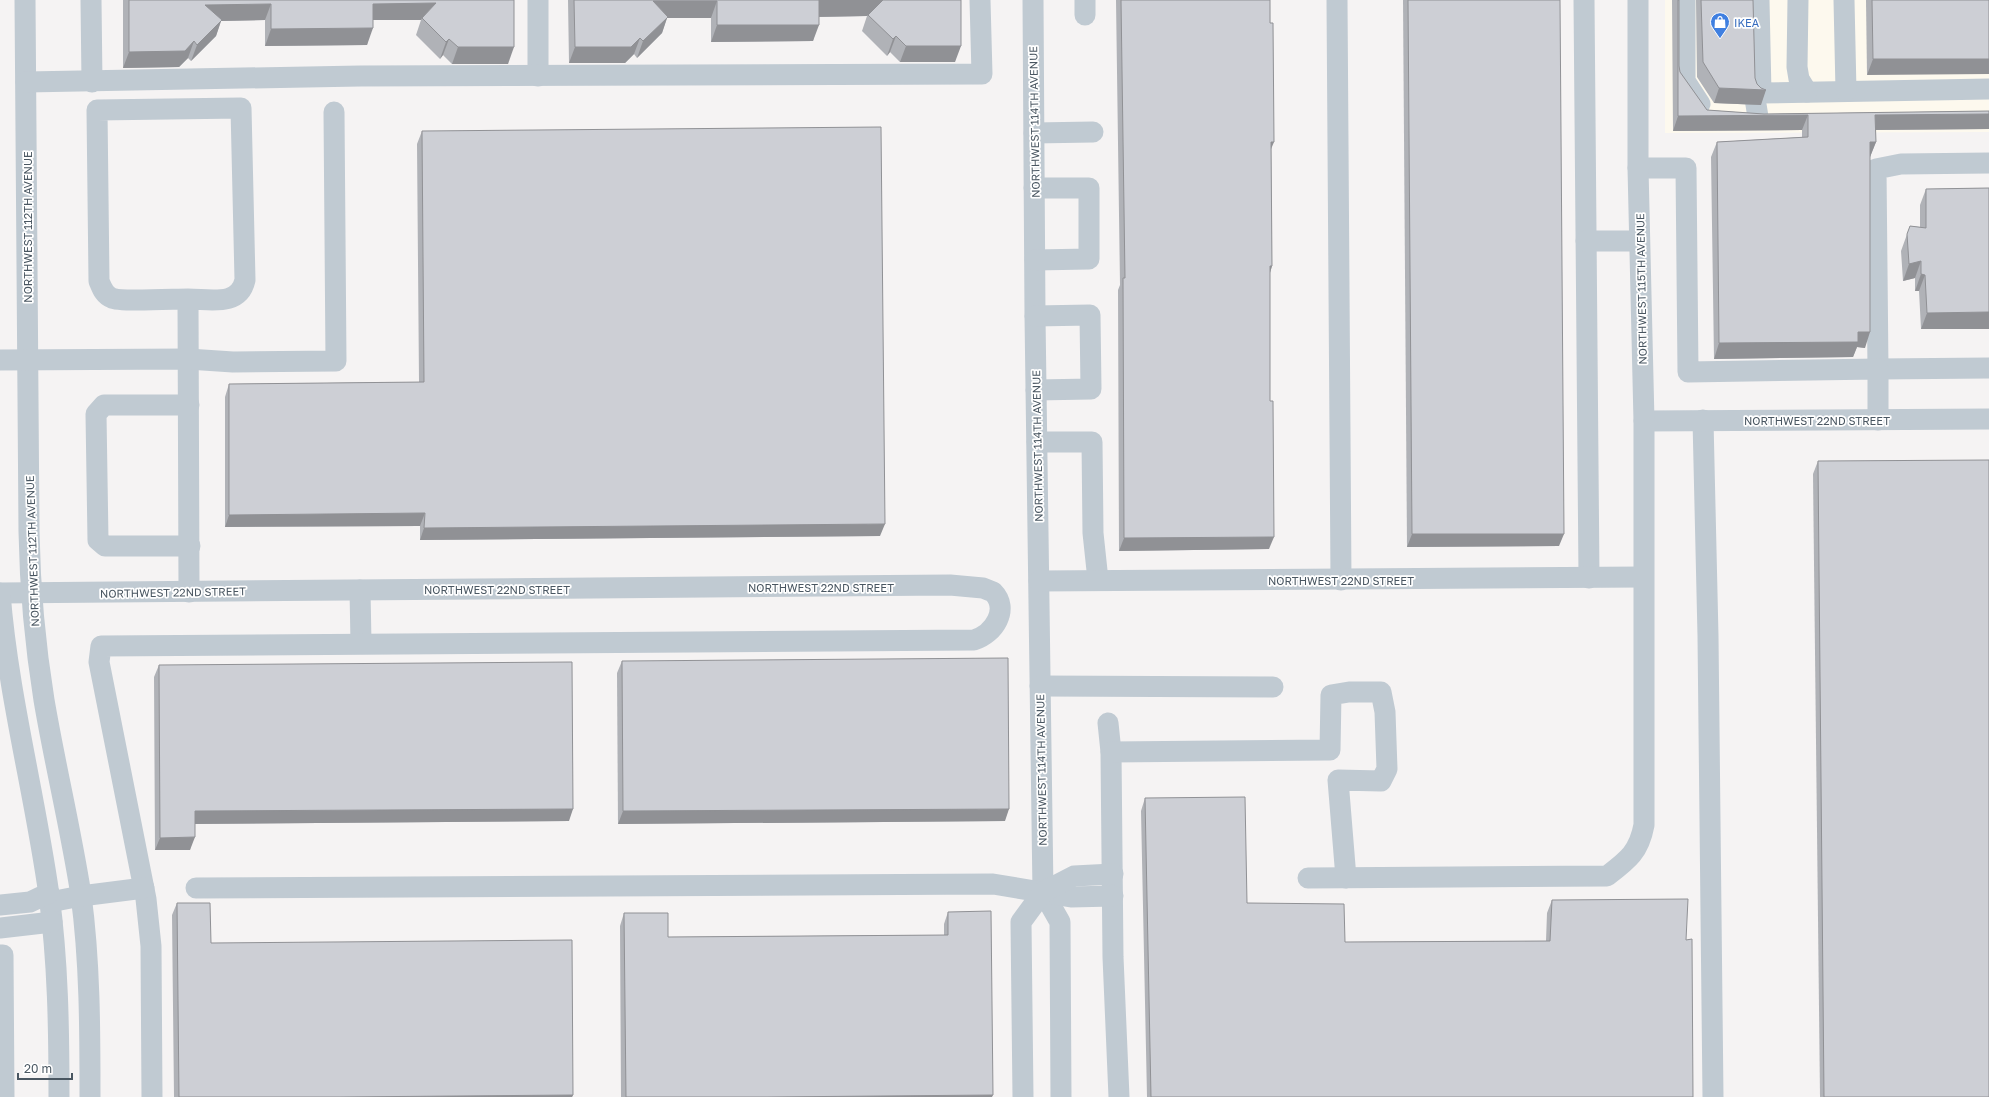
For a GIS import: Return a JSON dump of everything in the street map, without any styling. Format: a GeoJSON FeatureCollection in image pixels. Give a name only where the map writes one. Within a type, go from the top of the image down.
{"type":"FeatureCollection","features":[{"type":"Feature","properties":{"kind":"street","name":"NORTHWEST 112TH AVENUE"},"geometry":{"type":"LineString","coordinates":[[25,0],[31,593],[44,701],[81,896],[89,991],[90,1097]]}},
{"type":"Feature","properties":{"kind":"street"},"geometry":{"type":"LineString","coordinates":[[91,0],[92,82]]}},
{"type":"Feature","properties":{"kind":"street"},"geometry":{"type":"LineString","coordinates":[[538,0],[538,76]]}},
{"type":"Feature","properties":{"kind":"street"},"geometry":{"type":"LineString","coordinates":[[26,82],[360,76],[982,74],[980,0]]}},
{"type":"Feature","properties":{"kind":"street","name":"NORTHWEST 114TH AVENUE"},"geometry":{"type":"LineString","coordinates":[[1033,0],[1035,316],[1043,892],[1060,922],[1061,1097]]}},
{"type":"Feature","properties":{"kind":"street"},"geometry":{"type":"LineString","coordinates":[[1337,0],[1341,580]]}},
{"type":"Feature","properties":{"kind":"street"},"geometry":{"type":"LineString","coordinates":[[1584,0],[1589,578]]}},
{"type":"Feature","properties":{"kind":"street","name":"NORTHWEST 115TH AVENUE"},"geometry":{"type":"LineString","coordinates":[[1308,878],[1607,876],[1630,858],[1641,840],[1644,825],[1644,421],[1639,242],[1638,0]]}},
{"type":"Feature","properties":{"kind":"street"},"geometry":{"type":"LineString","coordinates":[[1684,0],[1685,81],[1707,115],[1714,115]]}},
{"type":"Feature","properties":{"kind":"street"},"geometry":{"type":"LineString","coordinates":[[1736,116],[1766,117],[1752,87],[1751,0]]}},
{"type":"Feature","properties":{"kind":"street"},"geometry":{"type":"LineString","coordinates":[[1760,0],[1761,93],[1989,90]]}},
{"type":"Feature","properties":{"kind":"street"},"geometry":{"type":"LineString","coordinates":[[1798,0],[1797,67],[1799,79],[1807,92]]}},
{"type":"Feature","properties":{"kind":"street"},"geometry":{"type":"LineString","coordinates":[[1844,0],[1846,91]]}},
{"type":"Feature","properties":{"kind":"street"},"geometry":{"type":"LineString","coordinates":[[241,108],[244,286],[238,295],[231,299],[188,299],[117,300],[111,298],[102,289],[99,281],[97,110],[241,108]]}},
{"type":"Feature","properties":{"kind":"street"},"geometry":{"type":"LineString","coordinates":[[0,360],[28,358],[188,359],[233,362],[336,361],[334,112]]}},
{"type":"Feature","properties":{"kind":"street"},"geometry":{"type":"LineString","coordinates":[[1034,133],[1093,132]]}},
{"type":"Feature","properties":{"kind":"street"},"geometry":{"type":"LineString","coordinates":[[1878,420],[1876,169],[1901,164],[1989,163]]}},
{"type":"Feature","properties":{"kind":"street"},"geometry":{"type":"LineString","coordinates":[[1638,168],[1686,168],[1688,372],[1989,368]]}},
{"type":"Feature","properties":{"kind":"street"},"geometry":{"type":"LineString","coordinates":[[1034,188],[1089,188],[1089,259],[1035,260]]}},
{"type":"Feature","properties":{"kind":"street"},"geometry":{"type":"LineString","coordinates":[[1586,242],[1639,242]]}},
{"type":"Feature","properties":{"kind":"street"},"geometry":{"type":"LineString","coordinates":[[188,299],[189,592]]}},
{"type":"Feature","properties":{"kind":"street"},"geometry":{"type":"LineString","coordinates":[[1035,316],[1090,315],[1091,389],[1036,390]]}},
{"type":"Feature","properties":{"kind":"street"},"geometry":{"type":"LineString","coordinates":[[189,405],[104,405],[96,414],[96,453],[98,540],[105,546],[190,546]]}},
{"type":"Feature","properties":{"kind":"street","name":"NORTHWEST 22ND STREET"},"geometry":{"type":"LineString","coordinates":[[1644,421],[1989,419]]}},
{"type":"Feature","properties":{"kind":"street"},"geometry":{"type":"LineString","coordinates":[[1703,420],[1708,636],[1713,1097]]}},
{"type":"Feature","properties":{"kind":"street"},"geometry":{"type":"LineString","coordinates":[[1037,442],[1092,442],[1093,533],[1098,580]]}},
{"type":"Feature","properties":{"kind":"street","name":"NORTHWEST 22ND STREET"},"geometry":{"type":"LineString","coordinates":[[1039,581],[1643,577]]}},
{"type":"Feature","properties":{"kind":"street","name":"NORTHWEST 22ND STREET"},"geometry":{"type":"LineString","coordinates":[[0,593],[950,586],[983,588],[993,592],[999,603],[999,617],[990,631],[974,640],[361,643]]}},
{"type":"Feature","properties":{"kind":"street"},"geometry":{"type":"LineString","coordinates":[[152,1097],[151,946],[144,888],[99,662],[101,646],[361,643],[360,590]]}},
{"type":"Feature","properties":{"kind":"street"},"geometry":{"type":"LineString","coordinates":[[0,593],[10,684],[50,906],[57,994],[59,1097]]}},
{"type":"Feature","properties":{"kind":"street"},"geometry":{"type":"LineString","coordinates":[[1040,686],[1273,687]]}},
{"type":"Feature","properties":{"kind":"street"},"geometry":{"type":"LineString","coordinates":[[1349,692],[1381,692],[1385,712],[1387,769],[1381,780],[1338,780],[1331,775],[1331,695],[1349,692]]}},
{"type":"Feature","properties":{"kind":"street"},"geometry":{"type":"LineString","coordinates":[[1108,723],[1111,752],[1114,896],[1113,957],[1119,1097]]}},
{"type":"Feature","properties":{"kind":"street"},"geometry":{"type":"LineString","coordinates":[[1111,752],[1330,750]]}},
{"type":"Feature","properties":{"kind":"street"},"geometry":{"type":"LineString","coordinates":[[1338,780],[1346,878]]}},
{"type":"Feature","properties":{"kind":"street"},"geometry":{"type":"LineString","coordinates":[[1023,1097],[1021,922],[1043,892],[1074,876],[1113,874]]}},
{"type":"Feature","properties":{"kind":"street"},"geometry":{"type":"LineString","coordinates":[[196,888],[993,884],[1071,897],[1114,896]]}},
{"type":"Feature","properties":{"kind":"street"},"geometry":{"type":"LineString","coordinates":[[0,928],[50,906],[81,896],[144,888]]}},
{"type":"Feature","properties":{"kind":"street"},"geometry":{"type":"LineString","coordinates":[[0,905],[30,902],[50,906]]}},
{"type":"Feature","properties":{"kind":"street"},"geometry":{"type":"LineString","coordinates":[[0,955],[3,955],[4,1097]]}},
{"type":"Feature","properties":{"kind":"shaded area"},"geometry":{"type":"Polygon","coordinates":[[[1665,0],[1989,0],[1989,132],[1665,133],[1665,0]]]}},
{"type":"Feature","properties":{"kind":"building"},"geometry":{"type":"Polygon","coordinates":[[[129,0],[514,0],[514,47],[458,47],[449,39],[446,42],[422,18],[436,3],[373,4],[373,28],[271,29],[271,4],[205,5],[222,20],[197,45],[194,41],[185,51],[129,52],[129,0]]]}},
{"type":"Feature","properties":{"kind":"building"},"geometry":{"type":"Polygon","coordinates":[[[574,0],[819,0],[819,25],[717,25],[717,1],[653,1],[668,17],[643,41],[640,38],[631,47],[575,47],[574,0]]]}},
{"type":"Feature","properties":{"kind":"building"},"geometry":{"type":"Polygon","coordinates":[[[883,0],[961,0],[961,46],[906,46],[896,36],[893,39],[868,15],[883,0]]]}},
{"type":"Feature","properties":{"kind":"building"},"geometry":{"type":"Polygon","coordinates":[[[1121,0],[1270,0],[1270,23],[1273,23],[1274,142],[1271,142],[1272,266],[1270,266],[1270,401],[1273,401],[1274,537],[1124,538],[1123,278],[1125,278],[1121,0]]]}},
{"type":"Feature","properties":{"kind":"building"},"geometry":{"type":"Polygon","coordinates":[[[1408,0],[1560,0],[1564,534],[1412,534],[1408,0]]]}},
{"type":"Feature","properties":{"kind":"building"},"geometry":{"type":"Polygon","coordinates":[[[1678,0],[1680,72],[1707,110],[1764,114],[1989,111],[1989,114],[1875,115],[1876,142],[1870,142],[1870,332],[1858,332],[1858,342],[1719,343],[1717,142],[1808,137],[1808,115],[1678,116],[1678,0]]]}},
{"type":"Feature","properties":{"kind":"building"},"geometry":{"type":"Polygon","coordinates":[[[1701,0],[1753,0],[1755,78],[1757,84],[1766,90],[1719,88],[1703,62],[1701,0]]]}},
{"type":"Feature","properties":{"kind":"building"},"geometry":{"type":"Polygon","coordinates":[[[1872,0],[1989,0],[1989,59],[1873,59],[1872,0]]]}},
{"type":"Feature","properties":{"kind":"building"},"geometry":{"type":"Polygon","coordinates":[[[881,127],[885,524],[424,528],[425,513],[229,515],[229,384],[424,382],[422,131],[881,127]]]}},
{"type":"Feature","properties":{"kind":"building"},"geometry":{"type":"Polygon","coordinates":[[[1989,188],[1989,312],[1927,313],[1925,275],[1921,274],[1921,261],[1909,264],[1907,234],[1910,226],[1926,228],[1926,189],[1989,188]]]}},
{"type":"Feature","properties":{"kind":"building"},"geometry":{"type":"Polygon","coordinates":[[[1989,460],[1989,1097],[1824,1097],[1818,461],[1989,460]]]}},
{"type":"Feature","properties":{"kind":"building"},"geometry":{"type":"Polygon","coordinates":[[[1008,658],[1009,809],[623,811],[622,661],[1008,658]]]}},
{"type":"Feature","properties":{"kind":"building"},"geometry":{"type":"Polygon","coordinates":[[[572,662],[573,809],[195,811],[195,837],[160,838],[159,665],[572,662]]]}},
{"type":"Feature","properties":{"kind":"building"},"geometry":{"type":"Polygon","coordinates":[[[1245,797],[1247,903],[1344,904],[1345,942],[1550,941],[1552,900],[1688,899],[1686,940],[1692,939],[1693,1097],[1151,1097],[1145,798],[1245,797]]]}},
{"type":"Feature","properties":{"kind":"building"},"geometry":{"type":"Polygon","coordinates":[[[177,903],[210,903],[211,943],[572,940],[573,1095],[179,1097],[177,903]]]}},
{"type":"Feature","properties":{"kind":"building"},"geometry":{"type":"Polygon","coordinates":[[[991,911],[993,1095],[626,1097],[624,913],[668,913],[668,937],[948,935],[948,912],[991,911]]]}},
{"type":"Feature","properties":{"kind":"place","name":"IKEA"},"geometry":{"type":"Point","coordinates":[1720,39]}}]}
